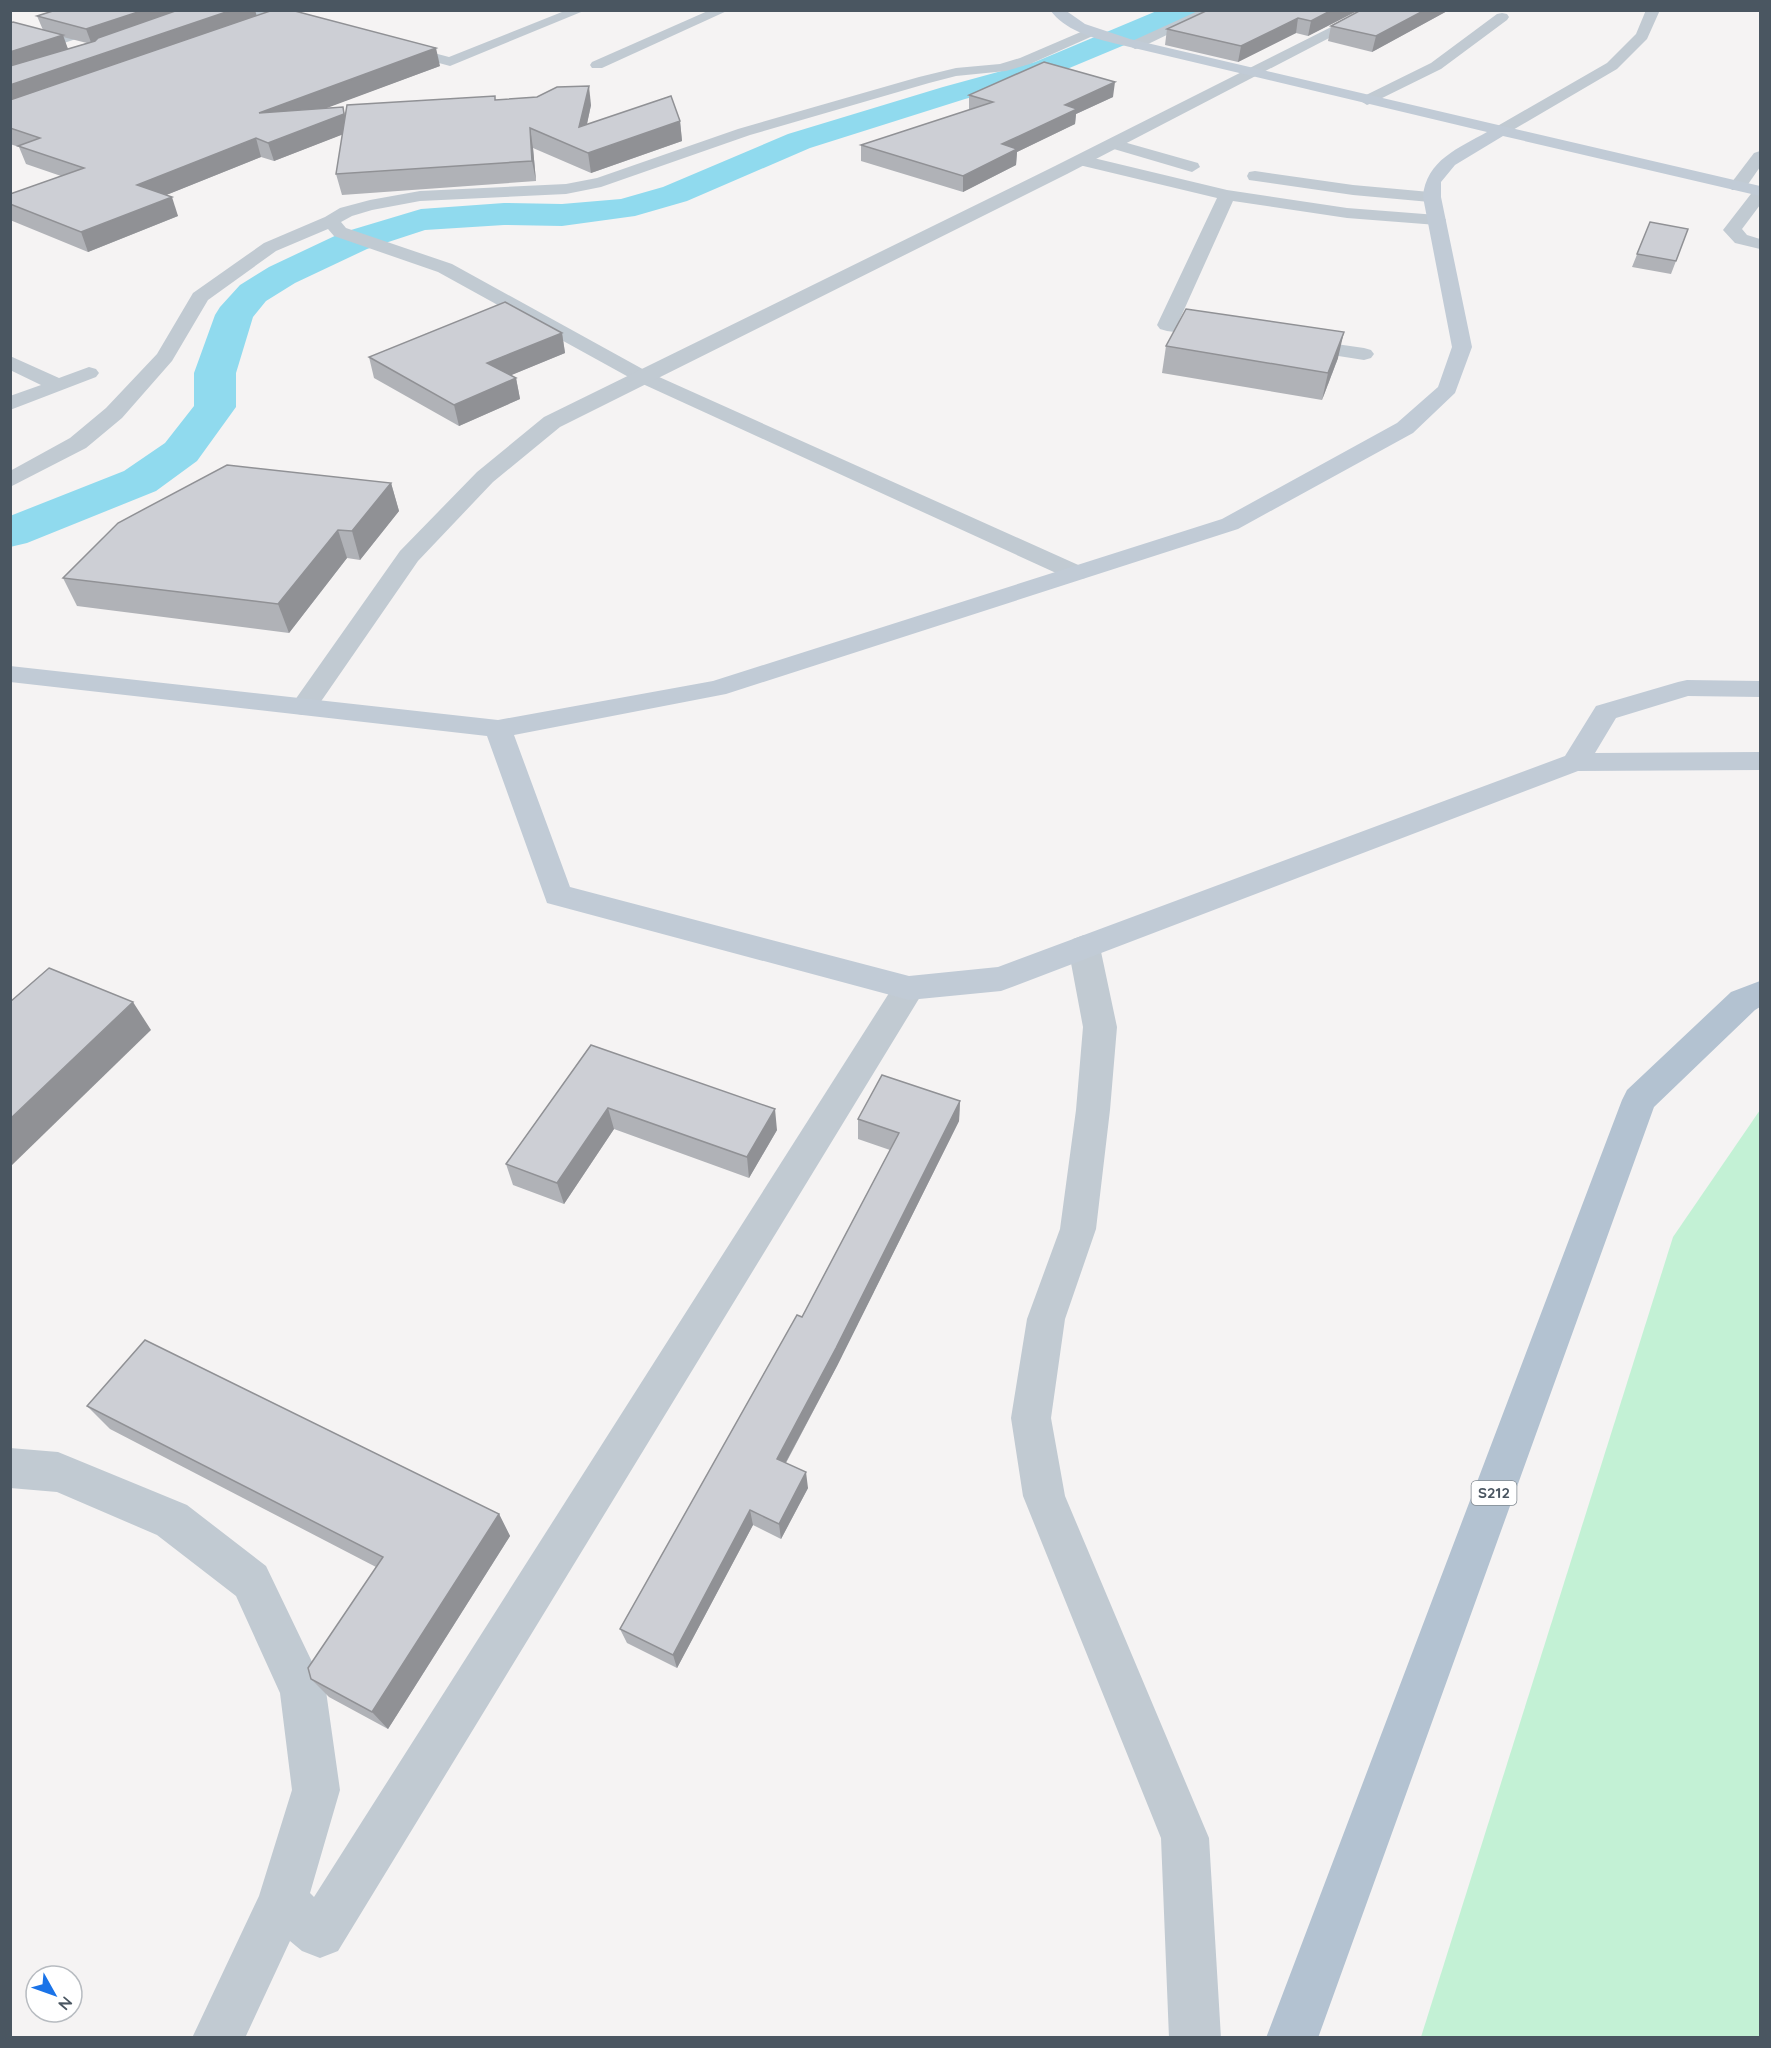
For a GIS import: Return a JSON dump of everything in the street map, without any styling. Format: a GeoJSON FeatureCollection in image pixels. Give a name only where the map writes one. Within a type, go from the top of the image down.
{"type":"FeatureCollection","features":[{"type":"Feature","properties":{"kind":"main road"},"geometry":{"type":"LineString","coordinates":[[1056,10],[1064,19],[1097,35],[1131,44],[1761,193]]}},
{"type":"Feature","properties":{"kind":"main road"},"geometry":{"type":"LineString","coordinates":[[10,674],[498,729],[717,688],[1230,524],[1405,428],[1448,388],[1462,347],[1434,209],[1433,182],[1449,161],[1500,131]]}},
{"type":"Feature","properties":{"kind":"main road"},"geometry":{"type":"LineString","coordinates":[[1575,762],[1606,712],[1687,688],[1761,689]]}},
{"type":"Feature","properties":{"kind":"main road"},"geometry":{"type":"LineString","coordinates":[[498,729],[558,895],[909,988],[1000,979],[1575,762],[1761,762]]}},
{"type":"Feature","properties":{"kind":"main road","name":"S212"},"geometry":{"type":"LineString","coordinates":[[1292,2037],[1640,1100],[1743,1001],[1761,993]]}},
{"type":"Feature","properties":{"kind":"street"},"geometry":{"type":"LineString","coordinates":[[10,57],[157,10]]}},
{"type":"Feature","properties":{"kind":"street"},"geometry":{"type":"LineString","coordinates":[[237,10],[284,18],[317,27]]}},
{"type":"Feature","properties":{"kind":"street"},"geometry":{"type":"LineString","coordinates":[[251,29],[305,10]]}},
{"type":"Feature","properties":{"kind":"street"},"geometry":{"type":"LineString","coordinates":[[384,44],[450,62],[580,10]]}},
{"type":"Feature","properties":{"kind":"street"},"geometry":{"type":"LineString","coordinates":[[597,65],[723,10]]}},
{"type":"Feature","properties":{"kind":"street"},"geometry":{"type":"LineString","coordinates":[[1131,44],[1212,10]]}},
{"type":"Feature","properties":{"kind":"street"},"geometry":{"type":"LineString","coordinates":[[303,707],[409,556],[485,477],[552,422],[1081,160],[1377,10]]}},
{"type":"Feature","properties":{"kind":"street"},"geometry":{"type":"LineString","coordinates":[[1500,131],[1612,66],[1642,36],[1653,10]]}},
{"type":"Feature","properties":{"kind":"street"},"geometry":{"type":"LineString","coordinates":[[1367,100],[1436,66],[1502,17]]}},
{"type":"Feature","properties":{"kind":"street"},"geometry":{"type":"LineString","coordinates":[[10,480],[78,443],[114,413],[165,357],[200,297],[270,247],[335,227],[346,212],[420,196],[507,190],[566,189],[601,182],[744,132],[956,72],[1001,68],[1097,35]]}},
{"type":"Feature","properties":{"kind":"street"},"geometry":{"type":"LineString","coordinates":[[38,36],[85,50]]}},
{"type":"Feature","properties":{"kind":"street"},"geometry":{"type":"LineString","coordinates":[[1113,144],[1205,170]]}},
{"type":"Feature","properties":{"kind":"street"},"geometry":{"type":"LineString","coordinates":[[1738,186],[1761,156]]}},
{"type":"Feature","properties":{"kind":"street"},"geometry":{"type":"LineString","coordinates":[[1081,160],[1227,195],[1347,213],[1434,209]]}},
{"type":"Feature","properties":{"kind":"street"},"geometry":{"type":"LineString","coordinates":[[1239,174],[1353,190],[1434,209]]}},
{"type":"Feature","properties":{"kind":"street"},"geometry":{"type":"LineString","coordinates":[[1761,193],[1732,230],[1740,239],[1761,244]]}},
{"type":"Feature","properties":{"kind":"street"},"geometry":{"type":"LineString","coordinates":[[1227,195],[1167,325],[1236,335]]}},
{"type":"Feature","properties":{"kind":"street"},"geometry":{"type":"LineString","coordinates":[[335,227],[379,246],[445,268],[641,376],[1076,573]]}},
{"type":"Feature","properties":{"kind":"street"},"geometry":{"type":"LineString","coordinates":[[1740,239],[1737,245],[1761,252]]}},
{"type":"Feature","properties":{"kind":"street"},"geometry":{"type":"LineString","coordinates":[[1271,340],[1364,354]]}},
{"type":"Feature","properties":{"kind":"street"},"geometry":{"type":"LineString","coordinates":[[10,362],[58,386]]}},
{"type":"Feature","properties":{"kind":"street"},"geometry":{"type":"LineString","coordinates":[[10,404],[89,373]]}},
{"type":"Feature","properties":{"kind":"street"},"geometry":{"type":"LineString","coordinates":[[1084,947],[1100,1027],[1093,1110],[1078,1229],[1046,1318],[1031,1418],[1044,1496],[1185,1838],[1195,2037]]}},
{"type":"Feature","properties":{"kind":"street"},"geometry":{"type":"LineString","coordinates":[[282,1903],[320,1934],[909,988]]}},
{"type":"Feature","properties":{"kind":"street"},"geometry":{"type":"LineString","coordinates":[[10,1468],[58,1472],[172,1520],[250,1581],[303,1691],[316,1790],[282,1903],[218,2037]]}},
{"type":"Feature","properties":{"kind":"green space"},"geometry":{"type":"Polygon","coordinates":[[[1760,1110],[1760,2037],[1421,2037],[1673,1237],[1760,1110]]]}},
{"type":"Feature","properties":{"kind":"building"},"geometry":{"type":"Polygon","coordinates":[[[56,10],[144,10],[86,29],[37,16],[56,10]]]}},
{"type":"Feature","properties":{"kind":"building"},"geometry":{"type":"Polygon","coordinates":[[[178,10],[232,10],[10,85],[10,66],[95,41],[178,10]]]}},
{"type":"Feature","properties":{"kind":"building"},"geometry":{"type":"Polygon","coordinates":[[[273,10],[291,10],[436,48],[259,113],[343,107],[344,114],[268,143],[256,138],[137,185],[172,197],[81,232],[10,204],[10,194],[84,168],[18,146],[40,138],[10,128],[10,100],[273,10]]]}},
{"type":"Feature","properties":{"kind":"building"},"geometry":{"type":"Polygon","coordinates":[[[1208,10],[1332,10],[1311,21],[1298,18],[1241,46],[1167,29],[1208,10]]]}},
{"type":"Feature","properties":{"kind":"building"},"geometry":{"type":"Polygon","coordinates":[[[1361,10],[1425,10],[1376,36],[1331,26],[1361,10]]]}},
{"type":"Feature","properties":{"kind":"building"},"geometry":{"type":"Polygon","coordinates":[[[10,23],[63,35],[10,52],[10,23]]]}},
{"type":"Feature","properties":{"kind":"building"},"geometry":{"type":"Polygon","coordinates":[[[1044,62],[1115,82],[1065,105],[1077,109],[1002,144],[1017,149],[963,176],[861,145],[993,102],[969,95],[1044,62]]]}},
{"type":"Feature","properties":{"kind":"building"},"geometry":{"type":"Polygon","coordinates":[[[589,86],[579,127],[671,96],[680,121],[588,153],[530,128],[532,161],[336,174],[347,105],[495,96],[495,100],[537,97],[557,87],[589,86]]]}},
{"type":"Feature","properties":{"kind":"building"},"geometry":{"type":"Polygon","coordinates":[[[1650,222],[1688,229],[1676,261],[1637,254],[1650,222]]]}},
{"type":"Feature","properties":{"kind":"building"},"geometry":{"type":"Polygon","coordinates":[[[505,302],[562,333],[487,363],[516,378],[454,405],[369,357],[505,302]]]}},
{"type":"Feature","properties":{"kind":"building"},"geometry":{"type":"Polygon","coordinates":[[[1186,309],[1344,332],[1328,373],[1166,346],[1186,309]]]}},
{"type":"Feature","properties":{"kind":"building"},"geometry":{"type":"Polygon","coordinates":[[[227,465],[391,483],[352,531],[338,530],[278,604],[63,578],[118,523],[227,465]]]}},
{"type":"Feature","properties":{"kind":"building"},"geometry":{"type":"Polygon","coordinates":[[[49,968],[133,1002],[10,1119],[10,1002],[49,968]]]}},
{"type":"Feature","properties":{"kind":"building"},"geometry":{"type":"Polygon","coordinates":[[[591,1045],[775,1109],[747,1157],[608,1108],[557,1183],[506,1164],[591,1045]]]}},
{"type":"Feature","properties":{"kind":"building"},"geometry":{"type":"Polygon","coordinates":[[[882,1075],[960,1101],[836,1348],[777,1459],[806,1472],[779,1524],[750,1510],[673,1655],[620,1629],[797,1315],[802,1317],[899,1133],[858,1119],[882,1075]]]}},
{"type":"Feature","properties":{"kind":"building"},"geometry":{"type":"Polygon","coordinates":[[[145,1340],[499,1514],[372,1712],[311,1679],[308,1668],[383,1557],[87,1406],[145,1340]]]}},
{"type":"Feature","properties":{"kind":"waterway"},"geometry":{"type":"LineString","coordinates":[[10,533],[140,481],[181,452],[215,407],[215,373],[234,315],[253,293],[282,275],[354,241],[421,220],[504,214],[562,215],[623,209],[675,194],[799,141],[954,93],[1045,68],[1184,10]]}}]}
